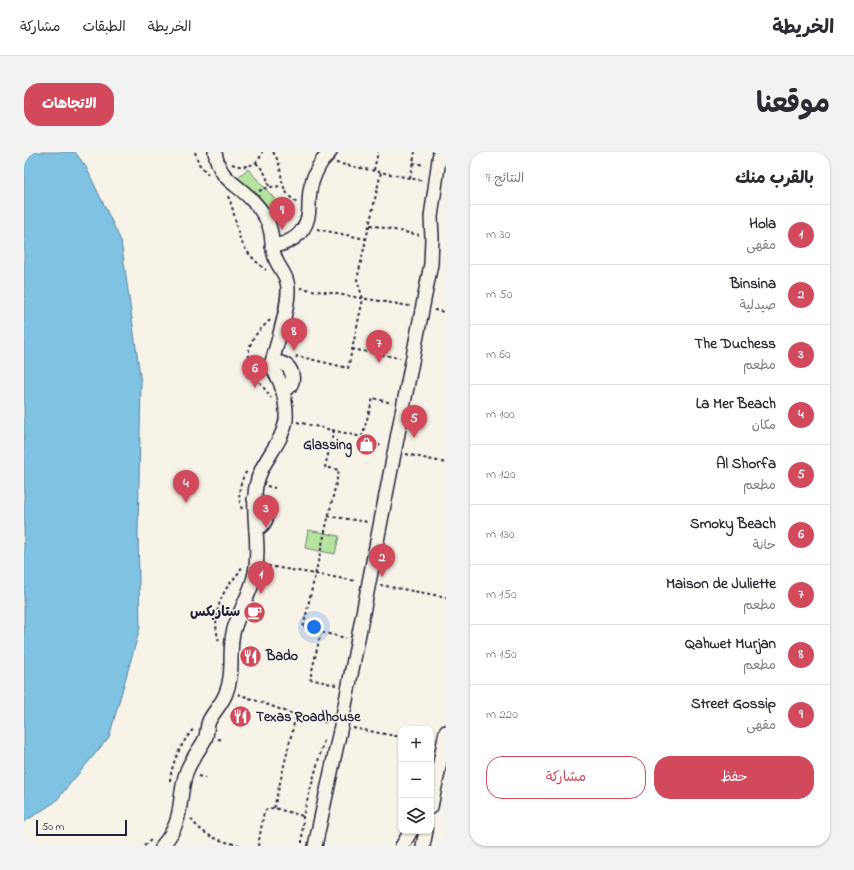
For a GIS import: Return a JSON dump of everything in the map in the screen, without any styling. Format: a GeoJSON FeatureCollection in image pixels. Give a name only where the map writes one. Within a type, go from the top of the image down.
{"type":"FeatureCollection","features":[{"type":"Feature","properties":{"kind":"street"},"geometry":{"type":"LineString","coordinates":[[158,842],[173,831],[177,822],[186,772],[191,761],[207,736],[207,728],[210,721],[227,690],[231,674],[230,655],[233,633],[237,619],[252,584],[250,563],[257,548],[254,498],[260,473],[268,457],[279,442],[286,420],[282,391],[279,379],[273,370],[272,362],[288,302],[288,286],[284,274],[274,258],[271,231],[267,222],[250,198],[220,170],[215,152]]}},
{"type":"Feature","properties":{"kind":"street"},"geometry":{"type":"LineString","coordinates":[[315,846],[341,726],[402,406],[431,264],[431,217],[440,152]]}},
{"type":"Feature","properties":{"kind":"street"},"geometry":{"type":"LineString","coordinates":[[272,246],[282,245],[291,241],[304,227],[308,218],[310,188],[313,178],[327,156]]}},
{"type":"Feature","properties":{"kind":"street"},"geometry":{"type":"LineString","coordinates":[[272,362],[283,363],[289,367],[293,375],[293,380],[290,387],[282,391]]}},
{"type":"Feature","properties":{"kind":"street"},"geometry":{"type":"LineString","coordinates":[[433,798],[446,732]]}},
{"type":"Feature","properties":{"kind":"street"},"geometry":{"type":"LineString","coordinates":[[402,846],[409,834]]}},
{"type":"Feature","properties":{"kind":"street"},"geometry":{"type":"LineString","coordinates":[[423,846],[425,834]]}},
{"type":"Feature","properties":{"kind":"path"},"geometry":{"type":"LineString","coordinates":[[196,152],[199,164],[210,176]]}},
{"type":"Feature","properties":{"kind":"path"},"geometry":{"type":"LineString","coordinates":[[227,161],[233,165],[249,166],[259,160],[262,152]]}},
{"type":"Feature","properties":{"kind":"path"},"geometry":{"type":"LineString","coordinates":[[273,152],[279,162],[283,186],[287,194],[293,200],[308,208]]}},
{"type":"Feature","properties":{"kind":"path"},"geometry":{"type":"LineString","coordinates":[[374,171],[378,152]]}},
{"type":"Feature","properties":{"kind":"path"},"geometry":{"type":"LineString","coordinates":[[410,178],[415,152]]}},
{"type":"Feature","properties":{"kind":"path"},"geometry":{"type":"LineString","coordinates":[[327,156],[374,171],[435,183]]}},
{"type":"Feature","properties":{"kind":"path"},"geometry":{"type":"LineString","coordinates":[[256,163],[263,169],[269,187]]}},
{"type":"Feature","properties":{"kind":"path"},"geometry":{"type":"LineString","coordinates":[[293,375],[297,356],[348,368],[364,298],[357,280],[381,172]]}},
{"type":"Feature","properties":{"kind":"path"},"geometry":{"type":"LineString","coordinates":[[250,198],[259,191],[269,187],[283,186]]}},
{"type":"Feature","properties":{"kind":"path"},"geometry":{"type":"LineString","coordinates":[[227,194],[232,205],[239,236],[243,246],[255,261],[266,270]]}},
{"type":"Feature","properties":{"kind":"path"},"geometry":{"type":"LineString","coordinates":[[370,224],[432,238]]}},
{"type":"Feature","properties":{"kind":"path"},"geometry":{"type":"LineString","coordinates":[[304,227],[366,239]]}},
{"type":"Feature","properties":{"kind":"path"},"geometry":{"type":"LineString","coordinates":[[288,286],[446,312]]}},
{"type":"Feature","properties":{"kind":"path"},"geometry":{"type":"LineString","coordinates":[[271,320],[255,335],[250,345],[248,356],[250,367],[273,403]]}},
{"type":"Feature","properties":{"kind":"path"},"geometry":{"type":"LineString","coordinates":[[352,349],[411,360]]}},
{"type":"Feature","properties":{"kind":"path"},"geometry":{"type":"LineString","coordinates":[[362,437],[372,398],[402,406]]}},
{"type":"Feature","properties":{"kind":"path"},"geometry":{"type":"LineString","coordinates":[[286,420],[362,437],[394,451],[446,463]]}},
{"type":"Feature","properties":{"kind":"path"},"geometry":{"type":"LineString","coordinates":[[334,430],[325,467],[338,470],[303,628],[357,641]]}},
{"type":"Feature","properties":{"kind":"path"},"geometry":{"type":"LineString","coordinates":[[242,511],[239,490],[243,476],[247,470]]}},
{"type":"Feature","properties":{"kind":"path"},"geometry":{"type":"LineString","coordinates":[[328,516],[368,522]]}},
{"type":"Feature","properties":{"kind":"path"},"geometry":{"type":"LineString","coordinates":[[220,646],[216,626],[217,612],[221,598],[228,586],[250,563],[446,597]]}},
{"type":"Feature","properties":{"kind":"path"},"geometry":{"type":"LineString","coordinates":[[321,632],[310,679],[348,687]]}},
{"type":"Feature","properties":{"kind":"path"},"geometry":{"type":"LineString","coordinates":[[227,690],[296,715],[341,726],[398,736]]}},
{"type":"Feature","properties":{"kind":"path"},"geometry":{"type":"LineString","coordinates":[[274,808],[296,715]]}},
{"type":"Feature","properties":{"kind":"path"},"geometry":{"type":"LineString","coordinates":[[170,785],[172,768],[176,757],[186,738],[197,725]]}},
{"type":"Feature","properties":{"kind":"path"},"geometry":{"type":"LineString","coordinates":[[302,846],[303,816],[325,737]]}},
{"type":"Feature","properties":{"kind":"path"},"geometry":{"type":"LineString","coordinates":[[181,802],[195,825],[205,833],[217,840],[243,846]]}},
{"type":"Feature","properties":{"kind":"path"},"geometry":{"type":"LineString","coordinates":[[258,846],[264,812],[267,809],[274,808],[303,816]]}},
{"type":"Feature","properties":{"kind":"path"},"geometry":{"type":"LineString","coordinates":[[144,846],[158,842]]}},
{"type":"Feature","properties":{"kind":"green space"},"geometry":{"type":"Polygon","coordinates":[[[248,169],[280,205],[267,216],[234,180],[248,169]]]}},
{"type":"Feature","properties":{"kind":"green space"},"geometry":{"type":"Polygon","coordinates":[[[308,530],[339,536],[335,554],[305,548],[308,530]]]}},
{"type":"Feature","properties":{"kind":"water"},"geometry":{"type":"Polygon","coordinates":[[[24,152],[75,152],[86,167],[121,241],[141,383],[138,532],[140,628],[109,737],[55,802],[24,822],[24,152]]]}},
{"type":"Feature","properties":{"kind":"place","name":"Street Gossip"},"geometry":{"type":"Point","coordinates":[282,230]}},
{"type":"Feature","properties":{"kind":"place","name":"Qahwet Murjan"},"geometry":{"type":"Point","coordinates":[294,351]}},
{"type":"Feature","properties":{"kind":"place","name":"Maison de Juliette"},"geometry":{"type":"Point","coordinates":[379,363]}},
{"type":"Feature","properties":{"kind":"place","name":"Smoky Beach"},"geometry":{"type":"Point","coordinates":[255,388]}},
{"type":"Feature","properties":{"kind":"place","name":"Al Shorfa"},"geometry":{"type":"Point","coordinates":[414,438]}},
{"type":"Feature","properties":{"kind":"place","name":"Glassing"},"geometry":{"type":"Point","coordinates":[367,445]}},
{"type":"Feature","properties":{"kind":"place","name":"La Mer Beach"},"geometry":{"type":"Point","coordinates":[186,503]}},
{"type":"Feature","properties":{"kind":"place","name":"The Duchess"},"geometry":{"type":"Point","coordinates":[266,528]}},
{"type":"Feature","properties":{"kind":"place","name":"Binsina"},"geometry":{"type":"Point","coordinates":[382,577]}},
{"type":"Feature","properties":{"kind":"place","name":"Hola"},"geometry":{"type":"Point","coordinates":[261,594]}},
{"type":"Feature","properties":{"kind":"place","name":"ستاربكس"},"geometry":{"type":"Point","coordinates":[255,612]}},
{"type":"Feature","properties":{"kind":"place","name":"Bado"},"geometry":{"type":"Point","coordinates":[251,656]}},
{"type":"Feature","properties":{"kind":"place","name":"Texas Roadhouse"},"geometry":{"type":"Point","coordinates":[240,717]}}]}
